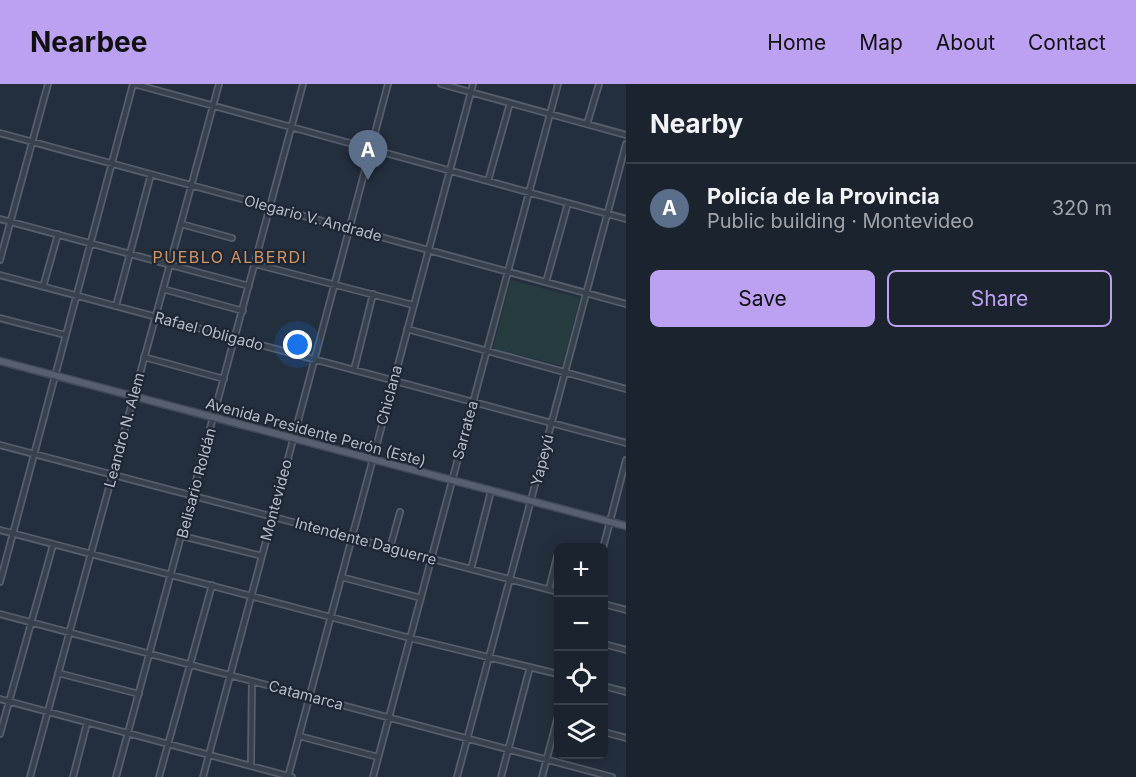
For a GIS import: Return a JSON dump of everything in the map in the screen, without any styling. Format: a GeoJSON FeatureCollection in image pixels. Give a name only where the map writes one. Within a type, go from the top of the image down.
{"type":"FeatureCollection","features":[{"type":"Feature","properties":{"kind":"main road","name":"Avenida Presidente Perón (Este)"},"geometry":{"type":"LineString","coordinates":[[0,361],[626,526]]}},
{"type":"Feature","properties":{"kind":"street"},"geometry":{"type":"LineString","coordinates":[[0,260],[48,84]]}},
{"type":"Feature","properties":{"kind":"street"},"geometry":{"type":"LineString","coordinates":[[0,582],[110,163],[134,84],[626,219]]}},
{"type":"Feature","properties":{"kind":"street"},"geometry":{"type":"LineString","coordinates":[[164,92],[166,84]]}},
{"type":"Feature","properties":{"kind":"street","name":"Leandro N. Alem"},"geometry":{"type":"LineString","coordinates":[[30,777],[219,84]]}},
{"type":"Feature","properties":{"kind":"street","name":"Belisario Roldán"},"geometry":{"type":"LineString","coordinates":[[116,777],[303,84]]}},
{"type":"Feature","properties":{"kind":"street","name":"Montevideo"},"geometry":{"type":"LineString","coordinates":[[203,777],[388,84]]}},
{"type":"Feature","properties":{"kind":"street"},"geometry":{"type":"LineString","coordinates":[[441,84],[626,135]]}},
{"type":"Feature","properties":{"kind":"street","name":"Chiclana"},"geometry":{"type":"LineString","coordinates":[[289,777],[473,84]]}},
{"type":"Feature","properties":{"kind":"street","name":"Sarratea"},"geometry":{"type":"LineString","coordinates":[[373,777],[558,84]]}},
{"type":"Feature","properties":{"kind":"street"},"geometry":{"type":"LineString","coordinates":[[587,124],[599,84]]}},
{"type":"Feature","properties":{"kind":"street"},"geometry":{"type":"LineString","coordinates":[[488,181],[510,103]]}},
{"type":"Feature","properties":{"kind":"street","name":"Olegario V. Andrade"},"geometry":{"type":"LineString","coordinates":[[0,133],[626,304]]}},
{"type":"Feature","properties":{"kind":"street","name":"Yapeyú"},"geometry":{"type":"LineString","coordinates":[[457,777],[626,144]]}},
{"type":"Feature","properties":{"kind":"street"},"geometry":{"type":"LineString","coordinates":[[116,306],[151,174]]}},
{"type":"Feature","properties":{"kind":"street"},"geometry":{"type":"LineString","coordinates":[[546,282],[568,203]]}},
{"type":"Feature","properties":{"kind":"street"},"geometry":{"type":"LineString","coordinates":[[0,219],[249,286]]}},
{"type":"Feature","properties":{"kind":"street"},"geometry":{"type":"LineString","coordinates":[[181,224],[232,238]]}},
{"type":"Feature","properties":{"kind":"street"},"geometry":{"type":"LineString","coordinates":[[43,287],[58,234]]}},
{"type":"Feature","properties":{"kind":"street"},"geometry":{"type":"LineString","coordinates":[[255,264],[413,305]]}},
{"type":"Feature","properties":{"kind":"street","name":"Rafael Obligado"},"geometry":{"type":"LineString","coordinates":[[0,275],[626,443]]}},
{"type":"Feature","properties":{"kind":"street"},"geometry":{"type":"LineString","coordinates":[[163,289],[243,311]]}},
{"type":"Feature","properties":{"kind":"street"},"geometry":{"type":"LineString","coordinates":[[354,370],[373,294]]}},
{"type":"Feature","properties":{"kind":"street"},"geometry":{"type":"LineString","coordinates":[[0,318],[64,335]]}},
{"type":"Feature","properties":{"kind":"street"},"geometry":{"type":"LineString","coordinates":[[407,329],[626,389]]}},
{"type":"Feature","properties":{"kind":"street"},"geometry":{"type":"LineString","coordinates":[[144,357],[224,379]]}},
{"type":"Feature","properties":{"kind":"street","name":"Intendente Daguerre"},"geometry":{"type":"LineString","coordinates":[[0,445],[554,591]]}},
{"type":"Feature","properties":{"kind":"street"},"geometry":{"type":"LineString","coordinates":[[604,543],[626,460]]}},
{"type":"Feature","properties":{"kind":"street"},"geometry":{"type":"LineString","coordinates":[[471,569],[491,491]]}},
{"type":"Feature","properties":{"kind":"street"},"geometry":{"type":"LineString","coordinates":[[390,548],[400,512]]}},
{"type":"Feature","properties":{"kind":"street"},"geometry":{"type":"LineString","coordinates":[[0,530],[410,638],[554,673]]}},
{"type":"Feature","properties":{"kind":"street"},"geometry":{"type":"LineString","coordinates":[[182,536],[262,556]]}},
{"type":"Feature","properties":{"kind":"street"},"geometry":{"type":"LineString","coordinates":[[0,734],[53,545]]}},
{"type":"Feature","properties":{"kind":"street"},"geometry":{"type":"LineString","coordinates":[[549,589],[554,569]]}},
{"type":"Feature","properties":{"kind":"street"},"geometry":{"type":"LineString","coordinates":[[341,577],[421,598]]}},
{"type":"Feature","properties":{"kind":"street"},"geometry":{"type":"LineString","coordinates":[[159,777],[212,585]]}},
{"type":"Feature","properties":{"kind":"street"},"geometry":{"type":"LineString","coordinates":[[608,605],[626,610]]}},
{"type":"Feature","properties":{"kind":"street","name":"Catamarca"},"geometry":{"type":"LineString","coordinates":[[0,614],[612,777]]}},
{"type":"Feature","properties":{"kind":"street"},"geometry":{"type":"LineString","coordinates":[[608,645],[626,650]]}},
{"type":"Feature","properties":{"kind":"street"},"geometry":{"type":"LineString","coordinates":[[501,777],[530,667]]}},
{"type":"Feature","properties":{"kind":"street"},"geometry":{"type":"LineString","coordinates":[[58,673],[139,694]]}},
{"type":"Feature","properties":{"kind":"street"},"geometry":{"type":"LineString","coordinates":[[251,766],[252,681]]}},
{"type":"Feature","properties":{"kind":"street"},"geometry":{"type":"LineString","coordinates":[[608,687],[626,692]]}},
{"type":"Feature","properties":{"kind":"street"},"geometry":{"type":"LineString","coordinates":[[0,699],[289,777]]}},
{"type":"Feature","properties":{"kind":"street"},"geometry":{"type":"LineString","coordinates":[[73,777],[87,723]]}},
{"type":"Feature","properties":{"kind":"street"},"geometry":{"type":"LineString","coordinates":[[542,777],[554,733]]}},
{"type":"Feature","properties":{"kind":"street"},"geometry":{"type":"LineString","coordinates":[[608,733],[626,738]]}},
{"type":"Feature","properties":{"kind":"street"},"geometry":{"type":"LineString","coordinates":[[299,736],[378,758]]}},
{"type":"Feature","properties":{"kind":"green space"},"geometry":{"type":"Polygon","coordinates":[[[511,280],[580,298],[562,366],[493,348],[511,280]]]}},
{"type":"Feature","properties":{"kind":"place","name":"Policía de la Provincia"},"geometry":{"type":"Point","coordinates":[368,180]}},
{"type":"Feature","properties":{"kind":"district","name":"PUEBLO ALBERDI"},"geometry":{"type":"Point","coordinates":[230,257]}}]}
